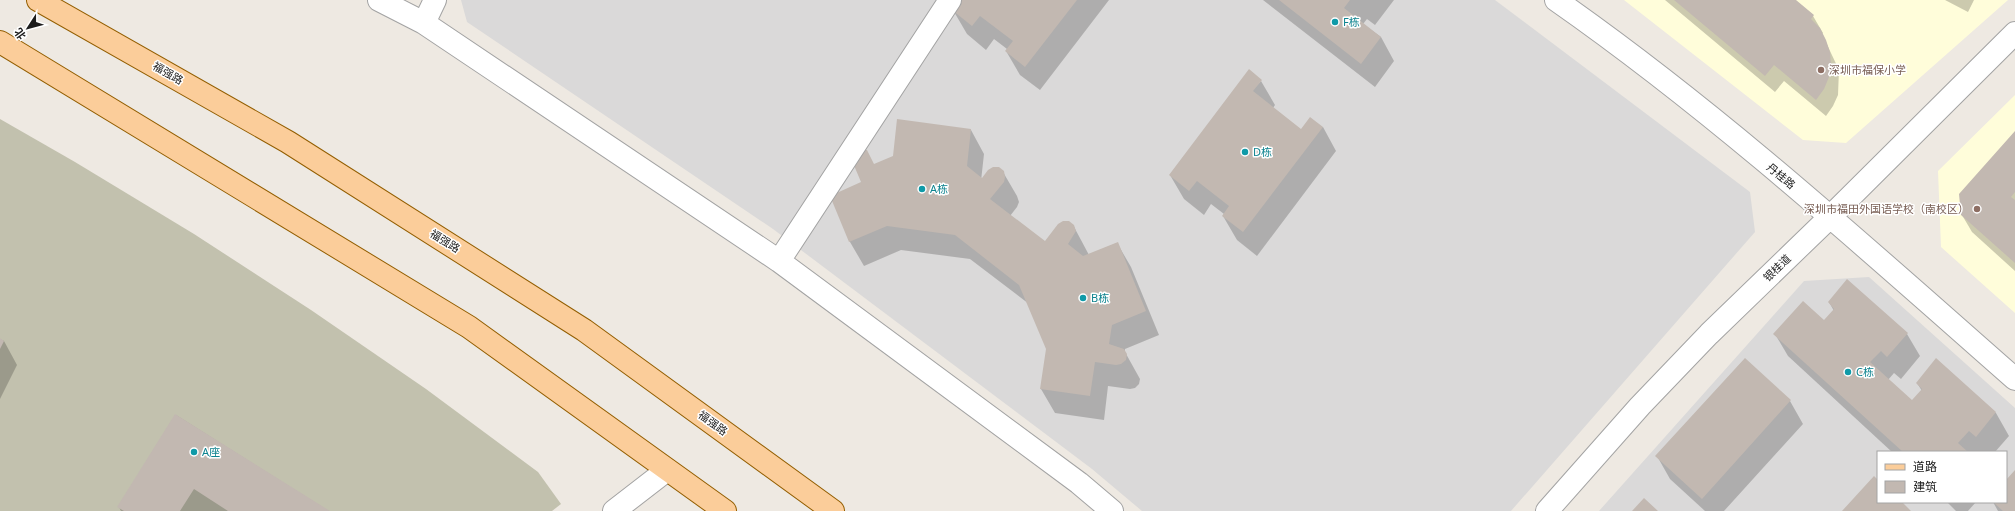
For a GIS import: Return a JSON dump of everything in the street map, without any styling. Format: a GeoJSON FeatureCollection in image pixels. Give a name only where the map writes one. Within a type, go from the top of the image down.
{"type":"FeatureCollection","features":[{"type":"Feature","properties":{"kind":"main road","name":"福强路"},"geometry":{"type":"LineString","coordinates":[[38,0],[288,142],[584,330],[833,511]]}},
{"type":"Feature","properties":{"kind":"main road"},"geometry":{"type":"LineString","coordinates":[[0,42],[469,327],[725,511]]}},
{"type":"Feature","properties":{"kind":"street"},"geometry":{"type":"LineString","coordinates":[[379,0],[424,23],[779,261],[1079,483],[1112,511]]}},
{"type":"Feature","properties":{"kind":"street"},"geometry":{"type":"LineString","coordinates":[[424,23],[435,0]]}},
{"type":"Feature","properties":{"kind":"street"},"geometry":{"type":"LineString","coordinates":[[779,261],[950,0]]}},
{"type":"Feature","properties":{"kind":"street","name":"丹桂路"},"geometry":{"type":"LineString","coordinates":[[1556,0],[1679,91],[1830,217],[2015,379]]}},
{"type":"Feature","properties":{"kind":"street","name":"银桂道"},"geometry":{"type":"LineString","coordinates":[[1547,511],[1630,417],[1709,334],[1830,217],[2015,33]]}},
{"type":"Feature","properties":{"kind":"street"},"geometry":{"type":"LineString","coordinates":[[614,511],[667,470]]}},
{"type":"Feature","properties":{"kind":"shaded area"},"geometry":{"type":"Polygon","coordinates":[[[461,0],[1495,0],[1750,192],[1755,232],[1511,511],[1142,511],[1092,469],[773,229],[467,22],[461,0]]]}},
{"type":"Feature","properties":{"kind":"shaded area","name":"深圳市福保小学"},"geometry":{"type":"Polygon","coordinates":[[[1624,0],[2008,0],[1846,143],[1803,140],[1624,0]]]}},
{"type":"Feature","properties":{"kind":"shaded area","name":"深圳市福田外国语学校（南校区）"},"geometry":{"type":"Polygon","coordinates":[[[2015,95],[2015,313],[1941,247],[1938,171],[2015,95]]]}},
{"type":"Feature","properties":{"kind":"shaded area"},"geometry":{"type":"Polygon","coordinates":[[[0,119],[75,162],[194,234],[311,310],[426,389],[538,472],[561,504],[552,511],[0,511],[0,119]]]}},
{"type":"Feature","properties":{"kind":"shaded area"},"geometry":{"type":"Polygon","coordinates":[[[1869,277],[2015,408],[2015,511],[1599,511],[1804,281],[1869,277]]]}},
{"type":"Feature","properties":{"kind":"building"},"geometry":{"type":"Polygon","coordinates":[[[959,0],[1077,0],[1025,67],[1005,51],[1013,41],[980,16],[972,26],[952,10],[959,0]]]}},
{"type":"Feature","properties":{"kind":"building","name":"F栋"},"geometry":{"type":"Polygon","coordinates":[[[1279,0],[1350,0],[1344,8],[1381,37],[1361,64],[1279,0]]]}},
{"type":"Feature","properties":{"kind":"building"},"geometry":{"type":"Polygon","coordinates":[[[1674,0],[1796,0],[1814,15],[1811,19],[1820,28],[1830,52],[1831,65],[1829,77],[1824,89],[1816,100],[1774,65],[1765,76],[1674,0]]]}},
{"type":"Feature","properties":{"kind":"building","name":"D栋"},"geometry":{"type":"Polygon","coordinates":[[[1249,69],[1262,80],[1253,91],[1301,129],[1310,117],[1323,127],[1243,232],[1222,216],[1229,206],[1197,181],[1189,191],[1169,175],[1249,69]]]}},
{"type":"Feature","properties":{"kind":"building"},"geometry":{"type":"Polygon","coordinates":[[[897,119],[971,129],[967,166],[982,178],[988,170],[993,167],[999,167],[1004,171],[1004,182],[990,199],[1045,241],[1058,224],[1063,221],[1069,221],[1074,225],[1076,231],[1068,244],[1083,256],[1118,242],[1146,311],[1112,325],[1109,344],[1124,349],[1127,354],[1126,360],[1121,364],[1116,365],[1095,362],[1090,396],[1040,389],[1046,349],[1019,285],[955,235],[887,226],[849,242],[830,196],[861,182],[853,163],[861,149],[867,150],[874,164],[893,156],[897,119]]]}},
{"type":"Feature","properties":{"kind":"building"},"geometry":{"type":"Polygon","coordinates":[[[2015,131],[2015,192],[2011,197],[2015,200],[2015,263],[1961,215],[1959,194],[2015,131]]]}},
{"type":"Feature","properties":{"kind":"building","name":"C栋"},"geometry":{"type":"Polygon","coordinates":[[[1847,279],[1908,333],[1887,357],[1881,351],[1870,362],[1912,400],[1922,389],[1916,383],[1936,358],[1996,412],[1976,437],[1969,431],[1958,443],[1967,451],[1902,451],[1773,334],[1803,301],[1824,320],[1834,309],[1828,302],[1847,279]]]}},
{"type":"Feature","properties":{"kind":"building"},"geometry":{"type":"Polygon","coordinates":[[[0,338],[4,341],[0,349],[0,338]]]}},
{"type":"Feature","properties":{"kind":"building"},"geometry":{"type":"Polygon","coordinates":[[[1745,358],[1791,400],[1702,499],[1655,456],[1745,358]]]}},
{"type":"Feature","properties":{"kind":"building","name":"A座"},"geometry":{"type":"Polygon","coordinates":[[[175,414],[330,511],[228,511],[194,489],[180,511],[124,511],[117,507],[175,414]]]}},
{"type":"Feature","properties":{"kind":"building"},"geometry":{"type":"Polygon","coordinates":[[[2015,470],[2015,511],[2003,511],[1994,503],[2007,503],[2007,479],[2015,470]]]}},
{"type":"Feature","properties":{"kind":"building"},"geometry":{"type":"Polygon","coordinates":[[[1874,476],[1877,479],[1877,503],[1903,503],[1911,511],[1842,511],[1874,476]]]}},
{"type":"Feature","properties":{"kind":"building"},"geometry":{"type":"Polygon","coordinates":[[[1644,498],[1658,511],[1632,511],[1644,498]]]}},
{"type":"Feature","properties":{"kind":"place","name":"F栋"},"geometry":{"type":"Point","coordinates":[1335,22]}},
{"type":"Feature","properties":{"kind":"place","name":"深圳市福保小学"},"geometry":{"type":"Point","coordinates":[1821,70]}},
{"type":"Feature","properties":{"kind":"place","name":"D栋"},"geometry":{"type":"Point","coordinates":[1245,152]}},
{"type":"Feature","properties":{"kind":"place","name":"A栋"},"geometry":{"type":"Point","coordinates":[922,189]}},
{"type":"Feature","properties":{"kind":"place","name":"深圳市福田外国语学校（南校区）"},"geometry":{"type":"Point","coordinates":[1977,209]}},
{"type":"Feature","properties":{"kind":"place","name":"B栋"},"geometry":{"type":"Point","coordinates":[1083,298]}},
{"type":"Feature","properties":{"kind":"place","name":"C栋"},"geometry":{"type":"Point","coordinates":[1848,372]}},
{"type":"Feature","properties":{"kind":"place","name":"A座"},"geometry":{"type":"Point","coordinates":[194,452]}}]}
